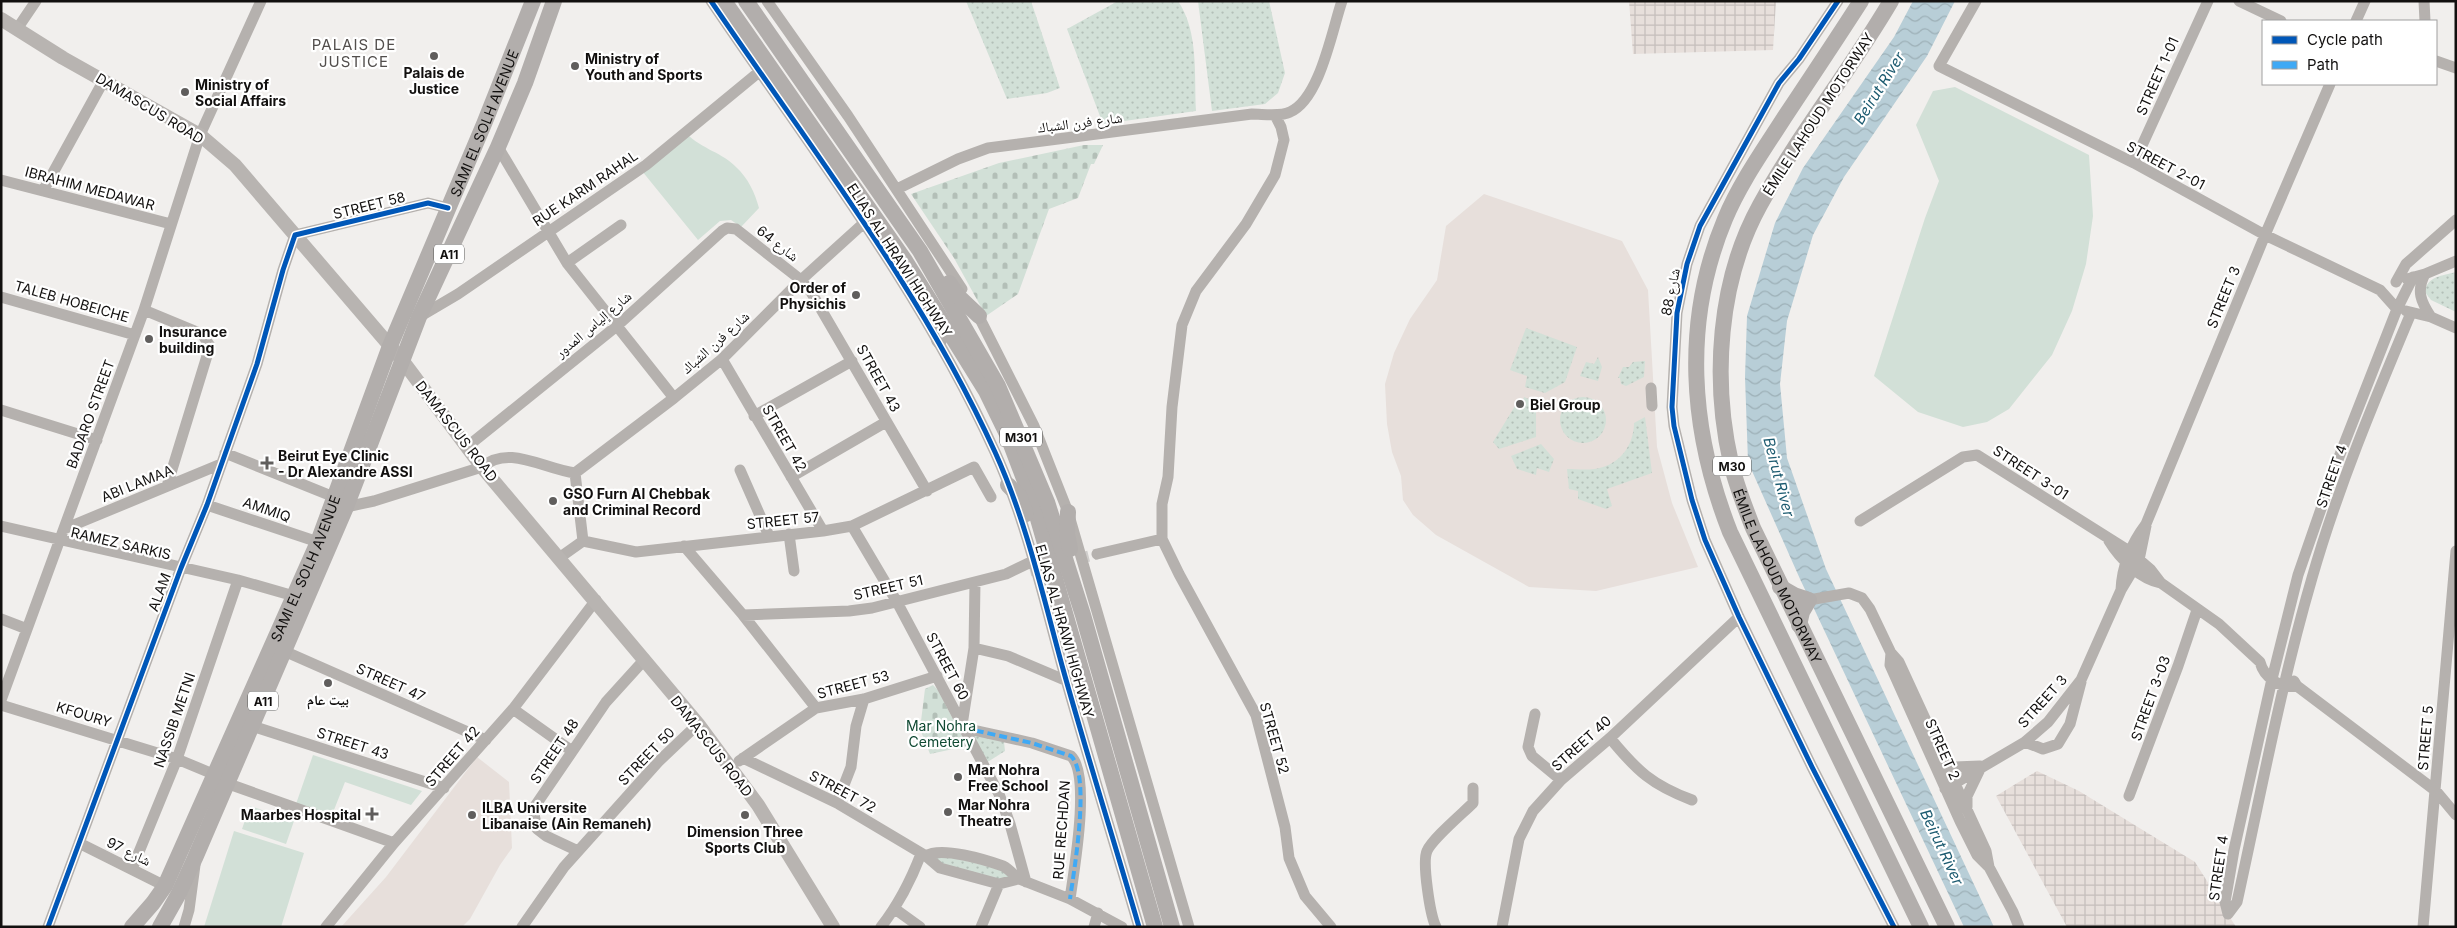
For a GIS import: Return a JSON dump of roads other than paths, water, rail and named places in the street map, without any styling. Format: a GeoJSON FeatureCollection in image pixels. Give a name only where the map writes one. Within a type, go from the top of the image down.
{"type":"FeatureCollection","features":[{"type":"Feature","properties":{"kind":"highway","name":"SAMI EL SOLH AVENUE"},"geometry":{"type":"LineString","coordinates":[[160,927],[195,858],[220,778],[294,596],[318,542],[340,502],[390,346],[533,1]]}},
{"type":"Feature","properties":{"kind":"highway","name":"SAMI EL SOLH AVENUE"},"geometry":{"type":"LineString","coordinates":[[132,927],[165,886],[220,778],[252,726],[284,650],[340,502],[419,317],[498,147],[554,1]]}},
{"type":"Feature","properties":{"kind":"highway","name":"ÉMILE LAHOUD MOTORWAY"},"geometry":{"type":"LineString","coordinates":[[1861,1],[1754,164],[1725,219],[1710,265],[1703,297],[1696,349],[1697,398],[1699,426],[1707,466],[1730,532],[1921,927]]}},
{"type":"Feature","properties":{"kind":"highway","name":"ÉMILE LAHOUD MOTORWAY"},"geometry":{"type":"LineString","coordinates":[[1891,1],[1780,171],[1759,207],[1741,250],[1728,302],[1721,374],[1722,398],[1731,462],[1753,528],[1780,587],[1947,927]]}},
{"type":"Feature","properties":{"kind":"highway","name":"ELIAS AL HRAWI HIGHWAY"},"geometry":{"type":"LineString","coordinates":[[747,3],[920,251],[976,346],[1019,431],[1047,502],[1082,615],[1172,927]]}},
{"type":"Feature","properties":{"kind":"highway","name":"ELIAS AL HRAWI HIGHWAY"},"geometry":{"type":"LineString","coordinates":[[728,7],[904,259],[986,391],[1007,434],[1034,505],[1155,927]]}},
{"type":"Feature","properties":{"kind":"highway"},"geometry":{"type":"LineString","coordinates":[[920,251],[935,265],[960,298],[979,316]]}},
{"type":"Feature","properties":{"kind":"highway"},"geometry":{"type":"LineString","coordinates":[[904,259],[908,272],[937,330],[939,340]]}},
{"type":"Feature","properties":{"kind":"highway"},"geometry":{"type":"LineString","coordinates":[[1008,485],[1022,502],[1048,578],[1061,598]]}},
{"type":"Feature","properties":{"kind":"highway"},"geometry":{"type":"LineString","coordinates":[[1068,512],[1067,534],[1080,586],[1082,615]]}},
{"type":"Feature","properties":{"kind":"highway"},"geometry":{"type":"LineString","coordinates":[[1780,587],[1794,595],[1809,600],[1802,612],[1799,625]]}},
{"type":"Feature","properties":{"kind":"main road","name":"DAMASCUS ROAD"},"geometry":{"type":"LineString","coordinates":[[1,19],[200,135],[235,165],[402,360],[482,467],[596,600],[731,766],[794,860],[830,925]]}},
{"type":"Feature","properties":{"kind":"street"},"geometry":{"type":"LineString","coordinates":[[17,29],[36,1]]}},
{"type":"Feature","properties":{"kind":"street","name":"BADARO STREET"},"geometry":{"type":"LineString","coordinates":[[1,700],[144,310],[200,135],[260,1]]}},
{"type":"Feature","properties":{"kind":"street","name":"ELIAS AL HRAWI HIGHWAY"},"geometry":{"type":"LineString","coordinates":[[711,1],[865,222],[939,340],[996,454],[1008,485],[1139,927]]}},
{"type":"Feature","properties":{"kind":"street"},"geometry":{"type":"LineString","coordinates":[[767,1],[897,189],[979,316],[1034,426],[1068,512],[1189,927]]}},
{"type":"Feature","properties":{"kind":"street"},"geometry":{"type":"LineString","coordinates":[[1097,554],[1162,539],[1162,504],[1168,477],[1172,407],[1182,325],[1196,291],[1246,224],[1275,175],[1284,140],[1281,127],[1275,115],[1289,113],[1307,98],[1321,65],[1342,1]]}},
{"type":"Feature","properties":{"kind":"street","name":"شارع 88"},"geometry":{"type":"LineString","coordinates":[[1838,1],[1804,52],[1779,83],[1717,192],[1700,226],[1687,264],[1677,313],[1673,355],[1674,426],[1692,500],[1705,540],[1739,617],[1807,758],[1894,927]]}},
{"type":"Feature","properties":{"kind":"street","name":"STREET 2-01"},"geometry":{"type":"LineString","coordinates":[[1976,1],[1939,66],[2134,163],[2265,235],[2380,290]]}},
{"type":"Feature","properties":{"kind":"street","name":"STREET 1-01"},"geometry":{"type":"LineString","coordinates":[[2134,163],[2208,1]]}},
{"type":"Feature","properties":{"kind":"street"},"geometry":{"type":"LineString","coordinates":[[2238,1],[2279,20]]}},
{"type":"Feature","properties":{"kind":"street"},"geometry":{"type":"LineString","coordinates":[[2356,20],[2365,1]]}},
{"type":"Feature","properties":{"kind":"street"},"geometry":{"type":"LineString","coordinates":[[2424,1],[2426,20]]}},
{"type":"Feature","properties":{"kind":"street"},"geometry":{"type":"LineString","coordinates":[[2437,61],[2456,68]]}},
{"type":"Feature","properties":{"kind":"street","name":"RUE KARM RAHAL"},"geometry":{"type":"LineString","coordinates":[[419,317],[458,294],[646,165],[759,72]]}},
{"type":"Feature","properties":{"kind":"street"},"geometry":{"type":"LineString","coordinates":[[43,191],[104,80]]}},
{"type":"Feature","properties":{"kind":"street","name":"STREET 3"},"geometry":{"type":"LineString","coordinates":[[2146,524],[2265,235],[2330,85]]}},
{"type":"Feature","properties":{"kind":"street","name":"شارع فرن الشباك"},"geometry":{"type":"LineString","coordinates":[[897,189],[958,159],[988,148],[1252,114],[1275,115]]}},
{"type":"Feature","properties":{"kind":"street"},"geometry":{"type":"LineString","coordinates":[[498,147],[568,263],[674,398]]}},
{"type":"Feature","properties":{"kind":"street","name":"IBRAHIM MEDAWAR"},"geometry":{"type":"LineString","coordinates":[[1,180],[171,224]]}},
{"type":"Feature","properties":{"kind":"street","name":"STREET 58"},"geometry":{"type":"LineString","coordinates":[[295,235],[428,202],[448,208]]}},
{"type":"Feature","properties":{"kind":"street"},"geometry":{"type":"LineString","coordinates":[[2396,282],[2406,264],[2456,220]]}},
{"type":"Feature","properties":{"kind":"street","name":"شارع فرن الشباك"},"geometry":{"type":"LineString","coordinates":[[575,473],[722,359],[801,280],[865,222]]}},
{"type":"Feature","properties":{"kind":"street"},"geometry":{"type":"LineString","coordinates":[[568,263],[622,225]]}},
{"type":"Feature","properties":{"kind":"street","name":"شارع إلياس المدور"},"geometry":{"type":"LineString","coordinates":[[468,446],[618,325],[722,231],[727,228],[736,229]]}},
{"type":"Feature","properties":{"kind":"street","name":"شارع 64"},"geometry":{"type":"LineString","coordinates":[[736,229],[801,280]]}},
{"type":"Feature","properties":{"kind":"street","name":"ALAM"},"geometry":{"type":"LineString","coordinates":[[48,927],[116,740],[226,453],[257,364],[283,270],[295,235]]}},
{"type":"Feature","properties":{"kind":"street"},"geometry":{"type":"LineString","coordinates":[[2456,261],[2425,274],[2396,282],[2380,290],[2397,309],[2431,317],[2456,328]]}},
{"type":"Feature","properties":{"kind":"street"},"geometry":{"type":"LineString","coordinates":[[2425,274],[2420,285],[2421,301],[2431,317]]}},
{"type":"Feature","properties":{"kind":"street","name":"STREET 4"},"geometry":{"type":"LineString","coordinates":[[2411,312],[2377,394],[2312,577],[2287,672],[2237,902],[2228,914],[2225,902],[2234,850],[2272,679],[2298,575],[2325,495],[2365,388],[2397,309],[2413,277]]}},
{"type":"Feature","properties":{"kind":"street","name":"STREET 43"},"geometry":{"type":"LineString","coordinates":[[801,280],[820,305],[927,491]]}},
{"type":"Feature","properties":{"kind":"street","name":"TALEB HOBEICHE"},"geometry":{"type":"LineString","coordinates":[[1,297],[135,335]]}},
{"type":"Feature","properties":{"kind":"street"},"geometry":{"type":"LineString","coordinates":[[144,310],[202,334],[210,346],[167,486]]}},
{"type":"Feature","properties":{"kind":"street","name":"STREET 42"},"geometry":{"type":"LineString","coordinates":[[722,359],[823,531]]}},
{"type":"Feature","properties":{"kind":"street"},"geometry":{"type":"LineString","coordinates":[[754,416],[852,361]]}},
{"type":"Feature","properties":{"kind":"street"},"geometry":{"type":"LineString","coordinates":[[1651,388],[1652,406]]}},
{"type":"Feature","properties":{"kind":"street"},"geometry":{"type":"LineString","coordinates":[[2365,388],[2377,394]]}},
{"type":"Feature","properties":{"kind":"street"},"geometry":{"type":"LineString","coordinates":[[1,410],[97,440]]}},
{"type":"Feature","properties":{"kind":"street"},"geometry":{"type":"LineString","coordinates":[[791,477],[886,422]]}},
{"type":"Feature","properties":{"kind":"street"},"geometry":{"type":"LineString","coordinates":[[226,453],[340,502],[374,501],[482,467],[497,457],[507,456],[561,472],[575,473],[583,541],[559,558]]}},
{"type":"Feature","properties":{"kind":"street","name":"STREET 3-01"},"geometry":{"type":"LineString","coordinates":[[1860,521],[1955,462],[1972,454],[2108,540],[2127,556]]}},
{"type":"Feature","properties":{"kind":"street","name":"ABI LAMAA"},"geometry":{"type":"LineString","coordinates":[[64,529],[221,464]]}},
{"type":"Feature","properties":{"kind":"street","name":"STREET 57"},"geometry":{"type":"LineString","coordinates":[[583,541],[636,552],[852,526],[974,467],[991,497]]}},
{"type":"Feature","properties":{"kind":"street"},"geometry":{"type":"LineString","coordinates":[[740,470],[769,536]]}},
{"type":"Feature","properties":{"kind":"street"},"geometry":{"type":"LineString","coordinates":[[2325,495],[2338,501]]}},
{"type":"Feature","properties":{"kind":"street","name":"AMMIQ"},"geometry":{"type":"LineString","coordinates":[[207,505],[318,542]]}},
{"type":"Feature","properties":{"kind":"street"},"geometry":{"type":"LineString","coordinates":[[2121,590],[2127,556],[2146,524]]}},
{"type":"Feature","properties":{"kind":"street"},"geometry":{"type":"LineString","coordinates":[[2121,590],[2137,565],[2146,524]]}},
{"type":"Feature","properties":{"kind":"street","name":"RAMEZ SARKIS"},"geometry":{"type":"LineString","coordinates":[[1,526],[60,541],[238,580],[294,596]]}},
{"type":"Feature","properties":{"kind":"street","name":"STREET 60"},"geometry":{"type":"LineString","coordinates":[[852,526],[897,602],[1000,794],[1010,824],[1022,880]]}},
{"type":"Feature","properties":{"kind":"street"},"geometry":{"type":"LineString","coordinates":[[788,534],[794,571]]}},
{"type":"Feature","properties":{"kind":"street","name":"STREET 52"},"geometry":{"type":"LineString","coordinates":[[1162,539],[1256,715],[1285,827],[1289,858],[1305,896],[1328,926]]}},
{"type":"Feature","properties":{"kind":"street"},"geometry":{"type":"LineString","coordinates":[[684,546],[743,615],[816,708]]}},
{"type":"Feature","properties":{"kind":"street","name":"STREET 5"},"geometry":{"type":"LineString","coordinates":[[2422,927],[2436,791],[2456,552]]}},
{"type":"Feature","properties":{"kind":"street"},"geometry":{"type":"LineString","coordinates":[[2127,556],[2137,565],[2151,570],[2161,584],[2219,624],[2260,662],[2263,670],[2272,679],[2284,686],[2297,686]]}},
{"type":"Feature","properties":{"kind":"street","name":"STREET 51"},"geometry":{"type":"LineString","coordinates":[[743,615],[849,611],[897,602],[1032,566]]}},
{"type":"Feature","properties":{"kind":"street"},"geometry":{"type":"LineString","coordinates":[[2298,575],[2312,577]]}},
{"type":"Feature","properties":{"kind":"street","name":"NASSIB METNI"},"geometry":{"type":"LineString","coordinates":[[132,869],[177,759],[238,580]]}},
{"type":"Feature","properties":{"kind":"street"},"geometry":{"type":"LineString","coordinates":[[963,726],[974,648],[975,582]]}},
{"type":"Feature","properties":{"kind":"street","name":"STREET 3"},"geometry":{"type":"LineString","coordinates":[[2025,742],[2043,748],[2054,747],[2068,728],[2081,680],[2121,590]]}},
{"type":"Feature","properties":{"kind":"street","name":"STREET 2"},"geometry":{"type":"LineString","coordinates":[[1809,600],[1842,593],[1856,594],[1867,602],[1891,653],[1898,662],[1943,761],[1950,786]]}},
{"type":"Feature","properties":{"kind":"street","name":"STREET 42"},"geometry":{"type":"LineString","coordinates":[[326,927],[394,843],[513,709],[596,600]]}},
{"type":"Feature","properties":{"kind":"street","name":"STREET 3-03"},"geometry":{"type":"LineString","coordinates":[[2129,796],[2197,610]]}},
{"type":"Feature","properties":{"kind":"street","name":"STREET 40"},"geometry":{"type":"LineString","coordinates":[[1502,927],[1519,839],[1532,812],[1562,780],[1610,738],[1739,617]]}},
{"type":"Feature","properties":{"kind":"street"},"geometry":{"type":"LineString","coordinates":[[1,619],[27,629]]}},
{"type":"Feature","properties":{"kind":"street"},"geometry":{"type":"LineString","coordinates":[[974,648],[1008,656],[1066,681]]}},
{"type":"Feature","properties":{"kind":"street","name":"STREET 47"},"geometry":{"type":"LineString","coordinates":[[284,650],[486,740]]}},
{"type":"Feature","properties":{"kind":"street","name":"STREET 2"},"geometry":{"type":"LineString","coordinates":[[1891,653],[1889,661],[1892,669],[1950,786],[1986,852],[1988,867]]}},
{"type":"Feature","properties":{"kind":"street","name":"STREET 48"},"geometry":{"type":"LineString","coordinates":[[578,851],[546,836],[537,829],[533,815],[536,804],[606,702],[645,660]]}},
{"type":"Feature","properties":{"kind":"street"},"geometry":{"type":"LineString","coordinates":[[2260,662],[2276,664],[2287,672],[2297,686],[2436,791],[2456,815]]}},
{"type":"Feature","properties":{"kind":"street","name":"STREET 53"},"geometry":{"type":"LineString","coordinates":[[731,766],[816,708],[864,699],[937,676]]}},
{"type":"Feature","properties":{"kind":"street","name":"STREET 3"},"geometry":{"type":"LineString","coordinates":[[1950,786],[2025,742],[2053,716],[2081,680]]}},
{"type":"Feature","properties":{"kind":"street"},"geometry":{"type":"LineString","coordinates":[[837,803],[852,766],[856,726],[864,699]]}},
{"type":"Feature","properties":{"kind":"street","name":"KFOURY"},"geometry":{"type":"LineString","coordinates":[[1,705],[177,759],[220,778],[394,843]]}},
{"type":"Feature","properties":{"kind":"street"},"geometry":{"type":"LineString","coordinates":[[513,709],[572,751]]}},
{"type":"Feature","properties":{"kind":"street"},"geometry":{"type":"LineString","coordinates":[[1535,714],[1528,747],[1532,756],[1562,780]]}},
{"type":"Feature","properties":{"kind":"street"},"geometry":{"type":"LineString","coordinates":[[2053,716],[2068,728]]}},
{"type":"Feature","properties":{"kind":"street","name":"STREET 50"},"geometry":{"type":"LineString","coordinates":[[522,927],[564,867],[658,762],[698,724]]}},
{"type":"Feature","properties":{"kind":"street","name":"STREET 43"},"geometry":{"type":"LineString","coordinates":[[252,726],[444,788]]}},
{"type":"Feature","properties":{"kind":"street","name":"RUE RECHDAN"},"geometry":{"type":"LineString","coordinates":[[963,726],[1032,743],[1071,756],[1076,760],[1082,787],[1070,899]]}},
{"type":"Feature","properties":{"kind":"street"},"geometry":{"type":"LineString","coordinates":[[1610,738],[1644,776],[1665,790],[1692,800]]}},
{"type":"Feature","properties":{"kind":"street","name":"STREET 72"},"geometry":{"type":"LineString","coordinates":[[743,758],[837,803],[924,855],[940,868],[999,884],[1022,880]]}},
{"type":"Feature","properties":{"kind":"street"},"geometry":{"type":"LineString","coordinates":[[1943,761],[1955,767],[1982,767],[1966,796],[1968,816]]}},
{"type":"Feature","properties":{"kind":"street"},"geometry":{"type":"LineString","coordinates":[[1950,786],[1977,855],[1988,867],[2013,912],[2019,927]]}},
{"type":"Feature","properties":{"kind":"street"},"geometry":{"type":"LineString","coordinates":[[1436,927],[1428,898],[1426,852],[1432,843],[1472,803],[1473,788]]}},
{"type":"Feature","properties":{"kind":"street","name":"شارع 97"},"geometry":{"type":"LineString","coordinates":[[79,843],[165,886]]}},
{"type":"Feature","properties":{"kind":"street"},"geometry":{"type":"LineString","coordinates":[[881,927],[896,909],[924,855],[932,853],[958,854],[1004,867],[1022,880],[1070,899],[1122,927]]}},
{"type":"Feature","properties":{"kind":"street"},"geometry":{"type":"LineString","coordinates":[[184,927],[190,910],[195,858]]}},
{"type":"Feature","properties":{"kind":"street"},"geometry":{"type":"LineString","coordinates":[[981,927],[999,884]]}},
{"type":"Feature","properties":{"kind":"street"},"geometry":{"type":"LineString","coordinates":[[896,909],[920,927]]}},
{"type":"Feature","properties":{"kind":"street"},"geometry":{"type":"LineString","coordinates":[[1094,927],[1098,913]]}},
{"type":"Feature","properties":{"kind":"water","name":"Beirut River"},"geometry":{"type":"Polygon","coordinates":[[[1913,1],[1955,1],[1927,56],[1844,177],[1813,235],[1787,321],[1780,384],[1787,458],[1826,569],[1994,927],[1964,927],[1800,579],[1748,462],[1745,377],[1747,316],[1775,223],[1803,168],[1894,37],[1913,1]]]}},
{"type":"Feature","properties":{"kind":"tunnel"},"geometry":{"type":"LineString","coordinates":[[1030,571],[1097,554]]}},
{"type":"Feature","properties":{"kind":"place","name":"Palais de Justice"},"geometry":{"type":"Point","coordinates":[434,56]}},
{"type":"Feature","properties":{"kind":"place","name":"Ministry of Youth and Sports"},"geometry":{"type":"Point","coordinates":[575,66]}},
{"type":"Feature","properties":{"kind":"place","name":"Ministry of Social Affairs"},"geometry":{"type":"Point","coordinates":[185,92]}},
{"type":"Feature","properties":{"kind":"place","name":"Order of Physichis"},"geometry":{"type":"Point","coordinates":[856,295]}},
{"type":"Feature","properties":{"kind":"place","name":"Insurance building"},"geometry":{"type":"Point","coordinates":[149,339]}},
{"type":"Feature","properties":{"kind":"place","name":"Biel Group"},"geometry":{"type":"Point","coordinates":[1520,404]}},
{"type":"Feature","properties":{"kind":"place","name":"Beirut Eye Clinic - Dr Alexandre ASSI"},"geometry":{"type":"Point","coordinates":[267,463]}},
{"type":"Feature","properties":{"kind":"place","name":"GSO Furn Al Chebbak and Criminal Record"},"geometry":{"type":"Point","coordinates":[553,501]}},
{"type":"Feature","properties":{"kind":"place","name":"بيت عام"},"geometry":{"type":"Point","coordinates":[328,683]}},
{"type":"Feature","properties":{"kind":"place","name":"Mar Nohra Free School"},"geometry":{"type":"Point","coordinates":[958,777]}},
{"type":"Feature","properties":{"kind":"place","name":"Mar Nohra Theatre"},"geometry":{"type":"Point","coordinates":[948,812]}},
{"type":"Feature","properties":{"kind":"place","name":"Maarbes Hospital"},"geometry":{"type":"Point","coordinates":[372,814]}},
{"type":"Feature","properties":{"kind":"place","name":"ILBA Universite Libanaise (Ain Remaneh)"},"geometry":{"type":"Point","coordinates":[472,815]}},
{"type":"Feature","properties":{"kind":"place","name":"Dimension Three Sports Club"},"geometry":{"type":"Point","coordinates":[745,815]}},
{"type":"Feature","properties":{"kind":"district","name":"PALAIS DE JUSTICE"},"geometry":{"type":"Point","coordinates":[354,52]}},
{"type":"Feature","properties":{"kind":"park label","name":"Mar Nohra Cemetery"},"geometry":{"type":"Point","coordinates":[941,734]}}]}
